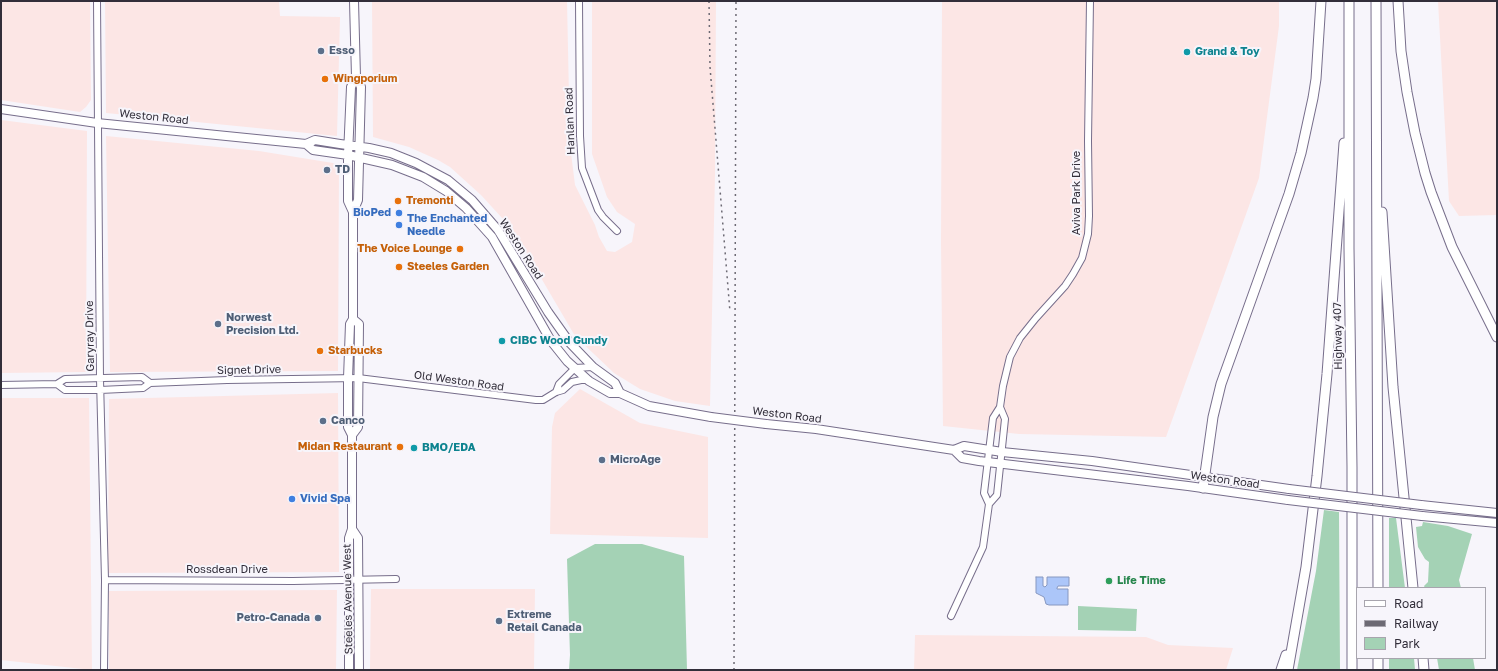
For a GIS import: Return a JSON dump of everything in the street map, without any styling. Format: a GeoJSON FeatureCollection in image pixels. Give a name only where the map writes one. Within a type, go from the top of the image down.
{"type":"FeatureCollection","features":[{"type":"Feature","properties":{"kind":"highway"},"geometry":{"type":"LineString","coordinates":[[1203,488],[1213,417],[1223,379],[1289,194],[1301,153],[1316,79],[1321,1]]}},
{"type":"Feature","properties":{"kind":"highway","name":"Highway 407"},"geometry":{"type":"LineString","coordinates":[[1349,1],[1352,670]]}},
{"type":"Feature","properties":{"kind":"highway"},"geometry":{"type":"LineString","coordinates":[[1376,1],[1378,587]]}},
{"type":"Feature","properties":{"kind":"highway"},"geometry":{"type":"LineString","coordinates":[[1398,1],[1401,51],[1407,92],[1425,173],[1433,199],[1452,247],[1497,337]]}},
{"type":"Feature","properties":{"kind":"highway"},"geometry":{"type":"LineString","coordinates":[[1288,670],[1313,516],[1322,424],[1350,63]]}},
{"type":"Feature","properties":{"kind":"highway"},"geometry":{"type":"LineString","coordinates":[[1377,121],[1393,387],[1413,587]]}},
{"type":"Feature","properties":{"kind":"highway"},"geometry":{"type":"LineString","coordinates":[[1281,670],[1300,600]]}},
{"type":"Feature","properties":{"kind":"highway"},"geometry":{"type":"LineString","coordinates":[[1378,659],[1378,670]]}},
{"type":"Feature","properties":{"kind":"main road","name":"Steeles Avenue West"},"geometry":{"type":"LineString","coordinates":[[349,670],[349,538],[352,529],[352,435],[348,427],[348,378],[350,324],[353,319],[353,212],[358,200],[361,87],[356,77],[354,1]]}},
{"type":"Feature","properties":{"kind":"main road","name":"Steeles Avenue West"},"geometry":{"type":"LineString","coordinates":[[353,212],[348,201],[348,145],[351,87],[356,77]]}},
{"type":"Feature","properties":{"kind":"main road","name":"Weston Road"},"geometry":{"type":"LineString","coordinates":[[1,109],[97,123],[306,144],[315,140],[359,146],[391,153],[416,163],[448,180],[472,200],[498,230],[548,312],[570,343],[593,367],[615,383],[620,393]]}},
{"type":"Feature","properties":{"kind":"main road","name":"Weston Road"},"geometry":{"type":"LineString","coordinates":[[306,144],[313,150],[348,155],[392,165],[423,177],[446,192],[466,208],[492,237],[551,341],[567,361],[589,380],[610,393],[620,393],[649,406],[954,450],[964,446],[1002,452],[1092,461],[1289,489],[1497,513]]}},
{"type":"Feature","properties":{"kind":"main road","name":"Steeles Avenue West"},"geometry":{"type":"LineString","coordinates":[[352,435],[358,426],[359,324],[353,319]]}},
{"type":"Feature","properties":{"kind":"main road","name":"Weston Road"},"geometry":{"type":"LineString","coordinates":[[954,450],[962,458],[1000,464],[1069,471],[1288,500],[1497,524]]}},
{"type":"Feature","properties":{"kind":"main road","name":"Steeles Avenue West"},"geometry":{"type":"LineString","coordinates":[[352,529],[358,538],[359,670]]}},
{"type":"Feature","properties":{"kind":"street","name":"Garyray Drive"},"geometry":{"type":"LineString","coordinates":[[97,1],[100,390],[106,580],[104,670]]}},
{"type":"Feature","properties":{"kind":"street","name":"Hanlan Road"},"geometry":{"type":"LineString","coordinates":[[579,1],[580,136],[582,168],[598,210],[617,230]]}},
{"type":"Feature","properties":{"kind":"street","name":"Aviva Park Drive"},"geometry":{"type":"LineString","coordinates":[[1000,407],[1005,419],[1002,452],[996,495],[989,504],[984,493],[993,418],[1000,407],[1010,357],[1020,338],[1039,314],[1065,286],[1082,258],[1086,243],[1089,216],[1088,141],[1090,1]]}},
{"type":"Feature","properties":{"kind":"street"},"geometry":{"type":"LineString","coordinates":[[556,392],[559,384],[575,368],[593,367]]}},
{"type":"Feature","properties":{"kind":"street","name":"Signet Drive"},"geometry":{"type":"LineString","coordinates":[[1,385],[56,384],[65,379],[142,377],[150,383]]}},
{"type":"Feature","properties":{"kind":"street","name":"Signet Drive"},"geometry":{"type":"LineString","coordinates":[[56,384],[65,390],[100,390],[143,388],[150,383],[358,378]]}},
{"type":"Feature","properties":{"kind":"street","name":"Old Weston Road"},"geometry":{"type":"LineString","coordinates":[[358,378],[536,400],[543,400],[556,392],[563,390],[572,382],[589,380]]}},
{"type":"Feature","properties":{"kind":"street"},"geometry":{"type":"LineString","coordinates":[[951,616],[983,547],[989,504]]}},
{"type":"Feature","properties":{"kind":"street","name":"Rossdean Drive"},"geometry":{"type":"LineString","coordinates":[[106,580],[293,581],[396,579]]}},
{"type":"Feature","properties":{"kind":"shaded area"},"geometry":{"type":"Polygon","coordinates":[[[1,1],[90,1],[91,100],[80,112],[1,100],[1,1]]]}},
{"type":"Feature","properties":{"kind":"shaded area"},"geometry":{"type":"Polygon","coordinates":[[[105,1],[279,1],[280,16],[340,17],[337,136],[106,113],[105,1]]]}},
{"type":"Feature","properties":{"kind":"shaded area"},"geometry":{"type":"Polygon","coordinates":[[[372,1],[567,1],[570,145],[575,185],[607,251],[615,252],[632,242],[635,224],[617,212],[607,197],[592,154],[592,1],[716,1],[715,174],[710,406],[675,401],[640,389],[614,373],[575,336],[513,230],[481,195],[450,167],[438,160],[409,147],[373,137],[372,1]]]}},
{"type":"Feature","properties":{"kind":"shaded area"},"geometry":{"type":"Polygon","coordinates":[[[942,1],[1279,1],[1279,26],[1259,178],[1166,437],[1019,434],[943,426],[941,242],[942,1]]]}},
{"type":"Feature","properties":{"kind":"shaded area"},"geometry":{"type":"Polygon","coordinates":[[[1438,1],[1497,1],[1497,215],[1459,216],[1449,201],[1438,1]]]}},
{"type":"Feature","properties":{"kind":"shaded area"},"geometry":{"type":"Polygon","coordinates":[[[1,120],[87,131],[86,372],[1,373],[1,120]]]}},
{"type":"Feature","properties":{"kind":"shaded area"},"geometry":{"type":"Polygon","coordinates":[[[106,136],[259,151],[339,164],[338,371],[110,372],[106,136]]]}},
{"type":"Feature","properties":{"kind":"shaded area"},"geometry":{"type":"Polygon","coordinates":[[[580,389],[640,423],[708,437],[708,538],[550,534],[552,427],[555,413],[580,389]]]}},
{"type":"Feature","properties":{"kind":"shaded area"},"geometry":{"type":"Polygon","coordinates":[[[338,393],[339,572],[108,573],[109,399],[338,393]]]}},
{"type":"Feature","properties":{"kind":"shaded area"},"geometry":{"type":"Polygon","coordinates":[[[1,398],[89,398],[92,670],[1,660],[1,398]]]}},
{"type":"Feature","properties":{"kind":"shaded area"},"geometry":{"type":"Polygon","coordinates":[[[371,589],[535,589],[534,670],[370,670],[371,589]]]}},
{"type":"Feature","properties":{"kind":"shaded area"},"geometry":{"type":"Polygon","coordinates":[[[337,590],[336,670],[109,670],[109,591],[337,590]]]}},
{"type":"Feature","properties":{"kind":"shaded area"},"geometry":{"type":"Polygon","coordinates":[[[915,635],[1146,637],[1168,645],[1233,648],[1226,670],[914,670],[915,635]]]}},
{"type":"Feature","properties":{"kind":"green space"},"geometry":{"type":"Polygon","coordinates":[[[1324,510],[1339,512],[1340,670],[1297,670],[1316,571],[1324,510]]]}},
{"type":"Feature","properties":{"kind":"green space"},"geometry":{"type":"Polygon","coordinates":[[[1389,518],[1396,518],[1405,587],[1389,587],[1389,518]]]}},
{"type":"Feature","properties":{"kind":"green space"},"geometry":{"type":"Polygon","coordinates":[[[1423,522],[1448,526],[1472,534],[1459,580],[1461,587],[1424,587],[1428,582],[1429,562],[1425,559],[1418,547],[1416,527],[1422,526],[1423,522]]]}},
{"type":"Feature","properties":{"kind":"green space"},"geometry":{"type":"Polygon","coordinates":[[[595,544],[642,544],[684,556],[687,670],[569,670],[570,655],[567,559],[595,544]]]}},
{"type":"Feature","properties":{"kind":"green space"},"geometry":{"type":"Polygon","coordinates":[[[1078,606],[1137,609],[1136,631],[1078,630],[1078,606]]]}},
{"type":"Feature","properties":{"kind":"green space"},"geometry":{"type":"Polygon","coordinates":[[[1389,659],[1414,659],[1415,670],[1389,670],[1389,659]]]}},
{"type":"Feature","properties":{"kind":"green space"},"geometry":{"type":"Polygon","coordinates":[[[1437,659],[1473,659],[1475,670],[1439,670],[1437,659]]]}},
{"type":"Feature","properties":{"kind":"water"},"geometry":{"type":"Polygon","coordinates":[[[1036,577],[1043,577],[1043,586],[1045,587],[1047,585],[1047,577],[1069,577],[1069,586],[1058,586],[1057,588],[1068,589],[1068,605],[1046,604],[1044,597],[1036,593],[1036,577]]]}},
{"type":"Feature","properties":{"kind":"railway"},"geometry":{"type":"LineString","coordinates":[[709,1],[710,67],[730,312]]}},
{"type":"Feature","properties":{"kind":"railway"},"geometry":{"type":"LineString","coordinates":[[734,670],[736,1]]}},
{"type":"Feature","properties":{"kind":"place","name":"Esso"},"geometry":{"type":"Point","coordinates":[321,51]}},
{"type":"Feature","properties":{"kind":"place","name":"Grand & Toy"},"geometry":{"type":"Point","coordinates":[1187,52]}},
{"type":"Feature","properties":{"kind":"place","name":"Wingporium"},"geometry":{"type":"Point","coordinates":[325,79]}},
{"type":"Feature","properties":{"kind":"place","name":"TD"},"geometry":{"type":"Point","coordinates":[327,170]}},
{"type":"Feature","properties":{"kind":"place","name":"Tremonti"},"geometry":{"type":"Point","coordinates":[398,201]}},
{"type":"Feature","properties":{"kind":"place","name":"BioPed"},"geometry":{"type":"Point","coordinates":[399,213]}},
{"type":"Feature","properties":{"kind":"place","name":"The Enchanted Needle"},"geometry":{"type":"Point","coordinates":[399,225]}},
{"type":"Feature","properties":{"kind":"place","name":"The Voice Lounge"},"geometry":{"type":"Point","coordinates":[460,249]}},
{"type":"Feature","properties":{"kind":"place","name":"Steeles Garden"},"geometry":{"type":"Point","coordinates":[399,267]}},
{"type":"Feature","properties":{"kind":"place","name":"Norwest Precision Ltd."},"geometry":{"type":"Point","coordinates":[218,324]}},
{"type":"Feature","properties":{"kind":"place","name":"CIBC Wood Gundy"},"geometry":{"type":"Point","coordinates":[502,341]}},
{"type":"Feature","properties":{"kind":"place","name":"Starbucks"},"geometry":{"type":"Point","coordinates":[320,351]}},
{"type":"Feature","properties":{"kind":"place","name":"Canco"},"geometry":{"type":"Point","coordinates":[323,421]}},
{"type":"Feature","properties":{"kind":"place","name":"Midan Restaurant"},"geometry":{"type":"Point","coordinates":[400,447]}},
{"type":"Feature","properties":{"kind":"place","name":"BMO/EDA"},"geometry":{"type":"Point","coordinates":[414,448]}},
{"type":"Feature","properties":{"kind":"place","name":"MicroAge"},"geometry":{"type":"Point","coordinates":[602,460]}},
{"type":"Feature","properties":{"kind":"place","name":"Vivid Spa"},"geometry":{"type":"Point","coordinates":[292,499]}},
{"type":"Feature","properties":{"kind":"place","name":"Life Time"},"geometry":{"type":"Point","coordinates":[1109,581]}},
{"type":"Feature","properties":{"kind":"place","name":"Petro-Canada"},"geometry":{"type":"Point","coordinates":[318,618]}},
{"type":"Feature","properties":{"kind":"place","name":"Extreme Retail Canada"},"geometry":{"type":"Point","coordinates":[499,621]}}]}
